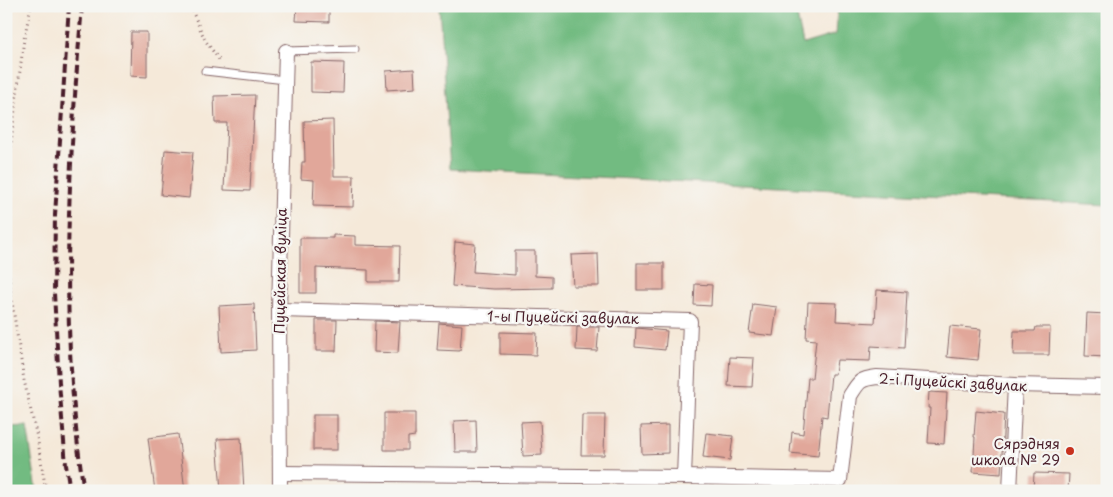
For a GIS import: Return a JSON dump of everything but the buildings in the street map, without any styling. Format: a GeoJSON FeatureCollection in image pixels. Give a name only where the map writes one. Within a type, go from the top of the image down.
{"type":"FeatureCollection","features":[{"type":"Feature","properties":{"kind":"street","name":"Пуцейская вуліца"},"geometry":{"type":"LineString","coordinates":[[280,491],[279,310],[286,51]]}},
{"type":"Feature","properties":{"kind":"street","name":"1-ы Пуцейскі завулак"},"geometry":{"type":"LineString","coordinates":[[279,310],[690,320],[684,477]]}},
{"type":"Feature","properties":{"kind":"street","name":"2-і Пуцейскі завулак"},"geometry":{"type":"LineString","coordinates":[[281,474],[684,477],[839,485],[850,396],[857,384],[865,378],[877,376],[1015,385],[1107,386]]}},
{"type":"Feature","properties":{"kind":"street"},"geometry":{"type":"LineString","coordinates":[[1010,491],[1015,385]]}},
{"type":"Feature","properties":{"kind":"lane"},"geometry":{"type":"LineString","coordinates":[[286,51],[356,49]]}},
{"type":"Feature","properties":{"kind":"lane"},"geometry":{"type":"LineString","coordinates":[[205,71],[285,80]]}},
{"type":"Feature","properties":{"kind":"path"},"geometry":{"type":"LineString","coordinates":[[6,217],[12,134],[24,40],[31,6]]}},
{"type":"Feature","properties":{"kind":"path"},"geometry":{"type":"LineString","coordinates":[[190,6],[205,40],[229,74]]}},
{"type":"Feature","properties":{"kind":"path"},"geometry":{"type":"LineString","coordinates":[[6,246],[11,295],[24,380],[38,442],[46,491]]}},
{"type":"Feature","properties":{"kind":"green space"},"geometry":{"type":"Polygon","coordinates":[[[439,6],[795,6],[803,44],[836,34],[838,6],[1107,6],[1107,205],[450,169],[439,6]]]}},
{"type":"Feature","properties":{"kind":"green space"},"geometry":{"type":"Polygon","coordinates":[[[27,426],[37,491],[6,491],[6,427],[27,426]]]}},
{"type":"Feature","properties":{"kind":"railway"},"geometry":{"type":"LineString","coordinates":[[69,6],[55,215],[54,293],[59,383],[70,491]]}},
{"type":"Feature","properties":{"kind":"railway"},"geometry":{"type":"LineString","coordinates":[[82,6],[71,163],[68,284],[72,388],[84,491]]}},
{"type":"Feature","properties":{"kind":"place","name":"Сярэдняя школа № 29"},"geometry":{"type":"Point","coordinates":[1070,451]}}]}
